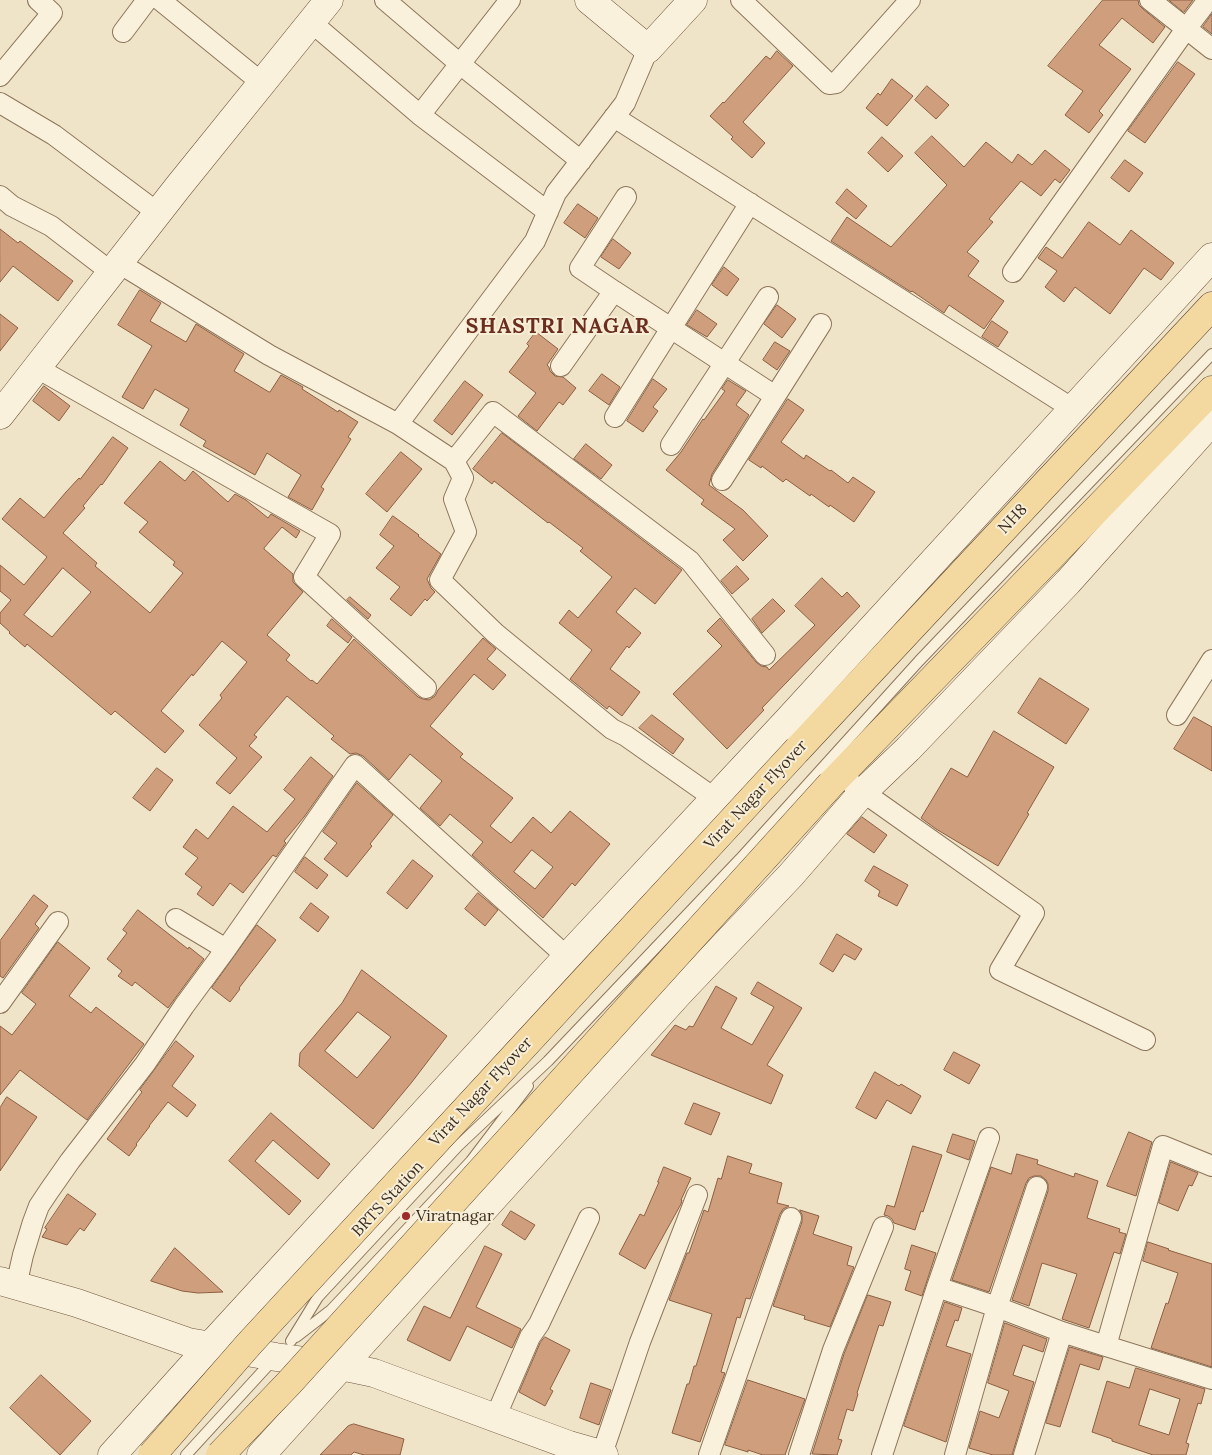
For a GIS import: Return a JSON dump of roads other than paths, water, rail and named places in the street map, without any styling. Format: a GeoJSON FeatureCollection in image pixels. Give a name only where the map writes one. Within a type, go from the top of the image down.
{"type":"FeatureCollection","features":[{"type":"Feature","properties":{"kind":"main road","name":"NH8"},"geometry":{"type":"LineString","coordinates":[[806,740],[1212,306]]}},
{"type":"Feature","properties":{"kind":"main road"},"geometry":{"type":"LineString","coordinates":[[220,1455],[289,1383],[836,779],[1212,390]]}},
{"type":"Feature","properties":{"kind":"main road","name":"Virat Nagar Flyover"},"geometry":{"type":"LineString","coordinates":[[152,1455],[249,1344],[806,740]]}},
{"type":"Feature","properties":{"kind":"street"},"geometry":{"type":"LineString","coordinates":[[0,76],[52,13],[38,0]]}},
{"type":"Feature","properties":{"kind":"street"},"geometry":{"type":"LineString","coordinates":[[123,32],[147,0]]}},
{"type":"Feature","properties":{"kind":"street"},"geometry":{"type":"LineString","coordinates":[[160,0],[262,83]]}},
{"type":"Feature","properties":{"kind":"street"},"geometry":{"type":"LineString","coordinates":[[0,415],[158,213],[329,0]]}},
{"type":"Feature","properties":{"kind":"street"},"geometry":{"type":"LineString","coordinates":[[386,0],[460,64],[581,161]]}},
{"type":"Feature","properties":{"kind":"street"},"geometry":{"type":"LineString","coordinates":[[420,115],[510,0]]}},
{"type":"Feature","properties":{"kind":"street"},"geometry":{"type":"LineString","coordinates":[[589,0],[648,49]]}},
{"type":"Feature","properties":{"kind":"street"},"geometry":{"type":"LineString","coordinates":[[398,424],[535,241],[556,193],[625,103],[648,49],[693,0]]}},
{"type":"Feature","properties":{"kind":"street"},"geometry":{"type":"LineString","coordinates":[[741,0],[830,84],[836,83],[910,0]]}},
{"type":"Feature","properties":{"kind":"street"},"geometry":{"type":"LineString","coordinates":[[1150,0],[1212,49]]}},
{"type":"Feature","properties":{"kind":"street"},"geometry":{"type":"LineString","coordinates":[[1013,272],[1208,0]]}},
{"type":"Feature","properties":{"kind":"street"},"geometry":{"type":"LineString","coordinates":[[311,22],[420,115],[548,212]]}},
{"type":"Feature","properties":{"kind":"street"},"geometry":{"type":"LineString","coordinates":[[0,103],[54,135],[158,213]]}},
{"type":"Feature","properties":{"kind":"street"},"geometry":{"type":"LineString","coordinates":[[614,117],[1073,409]]}},
{"type":"Feature","properties":{"kind":"street"},"geometry":{"type":"LineString","coordinates":[[0,196],[12,206],[51,226],[115,268],[269,355],[398,424],[454,461],[464,478],[454,499],[466,532],[440,580],[495,632],[612,729],[626,736],[714,798]]}},
{"type":"Feature","properties":{"kind":"street"},"geometry":{"type":"LineString","coordinates":[[626,197],[580,268],[775,396]]}},
{"type":"Feature","properties":{"kind":"street"},"geometry":{"type":"LineString","coordinates":[[615,417],[750,203]]}},
{"type":"Feature","properties":{"kind":"street"},"geometry":{"type":"LineString","coordinates":[[112,1455],[567,957],[789,719],[1212,257]]}},
{"type":"Feature","properties":{"kind":"street"},"geometry":{"type":"LineString","coordinates":[[560,366],[614,291]]}},
{"type":"Feature","properties":{"kind":"street"},"geometry":{"type":"LineString","coordinates":[[671,445],[768,298]]}},
{"type":"Feature","properties":{"kind":"street"},"geometry":{"type":"LineString","coordinates":[[722,480],[821,324]]}},
{"type":"Feature","properties":{"kind":"street"},"geometry":{"type":"LineString","coordinates":[[37,368],[330,534],[304,578],[426,688]]}},
{"type":"Feature","properties":{"kind":"street"},"geometry":{"type":"LineString","coordinates":[[454,461],[493,412],[690,561],[765,655]]}},
{"type":"Feature","properties":{"kind":"street"},"geometry":{"type":"LineString","coordinates":[[261,1455],[679,993],[791,875],[863,792],[908,749],[1068,582],[1212,421]]}},
{"type":"Feature","properties":{"kind":"street"},"geometry":{"type":"LineString","coordinates":[[896,601],[916,622]]}},
{"type":"Feature","properties":{"kind":"street"},"geometry":{"type":"LineString","coordinates":[[969,642],[992,660]]}},
{"type":"Feature","properties":{"kind":"street"},"geometry":{"type":"LineString","coordinates":[[1177,715],[1212,660]]}},
{"type":"Feature","properties":{"kind":"street"},"geometry":{"type":"LineString","coordinates":[[789,719],[806,740]]}},
{"type":"Feature","properties":{"kind":"street"},"geometry":{"type":"LineString","coordinates":[[554,1455],[335,1373],[277,1356],[206,1351],[188,1342],[77,1303],[5,1287],[22,1255],[32,1222],[48,1191],[145,1064],[355,765],[567,957]]}},
{"type":"Feature","properties":{"kind":"street"},"geometry":{"type":"LineString","coordinates":[[836,779],[863,792],[1034,913],[1000,970],[1145,1040]]}},
{"type":"Feature","properties":{"kind":"street"},"geometry":{"type":"LineString","coordinates":[[176,919],[226,949]]}},
{"type":"Feature","properties":{"kind":"street"},"geometry":{"type":"LineString","coordinates":[[0,1003],[58,922]]}},
{"type":"Feature","properties":{"kind":"street"},"geometry":{"type":"LineString","coordinates":[[882,1455],[937,1287],[989,1138]]}},
{"type":"Feature","properties":{"kind":"street"},"geometry":{"type":"LineString","coordinates":[[1106,1346],[1163,1146],[1212,1166]]}},
{"type":"Feature","properties":{"kind":"street"},"geometry":{"type":"LineString","coordinates":[[955,1455],[997,1306],[1037,1187]]}},
{"type":"Feature","properties":{"kind":"street"},"geometry":{"type":"LineString","coordinates":[[335,1373],[374,1373],[569,1445],[603,1455],[640,1342],[697,1195]]}},
{"type":"Feature","properties":{"kind":"street"},"geometry":{"type":"LineString","coordinates":[[495,1418],[530,1337],[539,1324],[589,1218]]}},
{"type":"Feature","properties":{"kind":"street"},"geometry":{"type":"LineString","coordinates":[[709,1455],[791,1218]]}},
{"type":"Feature","properties":{"kind":"street"},"geometry":{"type":"LineString","coordinates":[[799,1455],[833,1350],[883,1227]]}},
{"type":"Feature","properties":{"kind":"street"},"geometry":{"type":"LineString","coordinates":[[937,1287],[997,1306],[1062,1332],[1212,1378]]}},
{"type":"Feature","properties":{"kind":"street"},"geometry":{"type":"LineString","coordinates":[[1024,1455],[1062,1332]]}},
{"type":"Feature","properties":{"kind":"lane"},"geometry":{"type":"LineString","coordinates":[[186,1455],[277,1356],[331,1310],[471,1161],[548,1061],[740,859],[919,660],[1212,354]]}},
{"type":"Feature","properties":{"kind":"lane","name":"BRTS Station"},"geometry":{"type":"LineString","coordinates":[[277,1356],[324,1290],[458,1146],[548,1061]]}},
{"type":"Feature","properties":{"kind":"place","name":"Viratnagar"},"geometry":{"type":"Point","coordinates":[406,1216]}},
{"type":"Feature","properties":{"kind":"district","name":"SHASTRI NAGAR"},"geometry":{"type":"Point","coordinates":[558,327]}}]}
